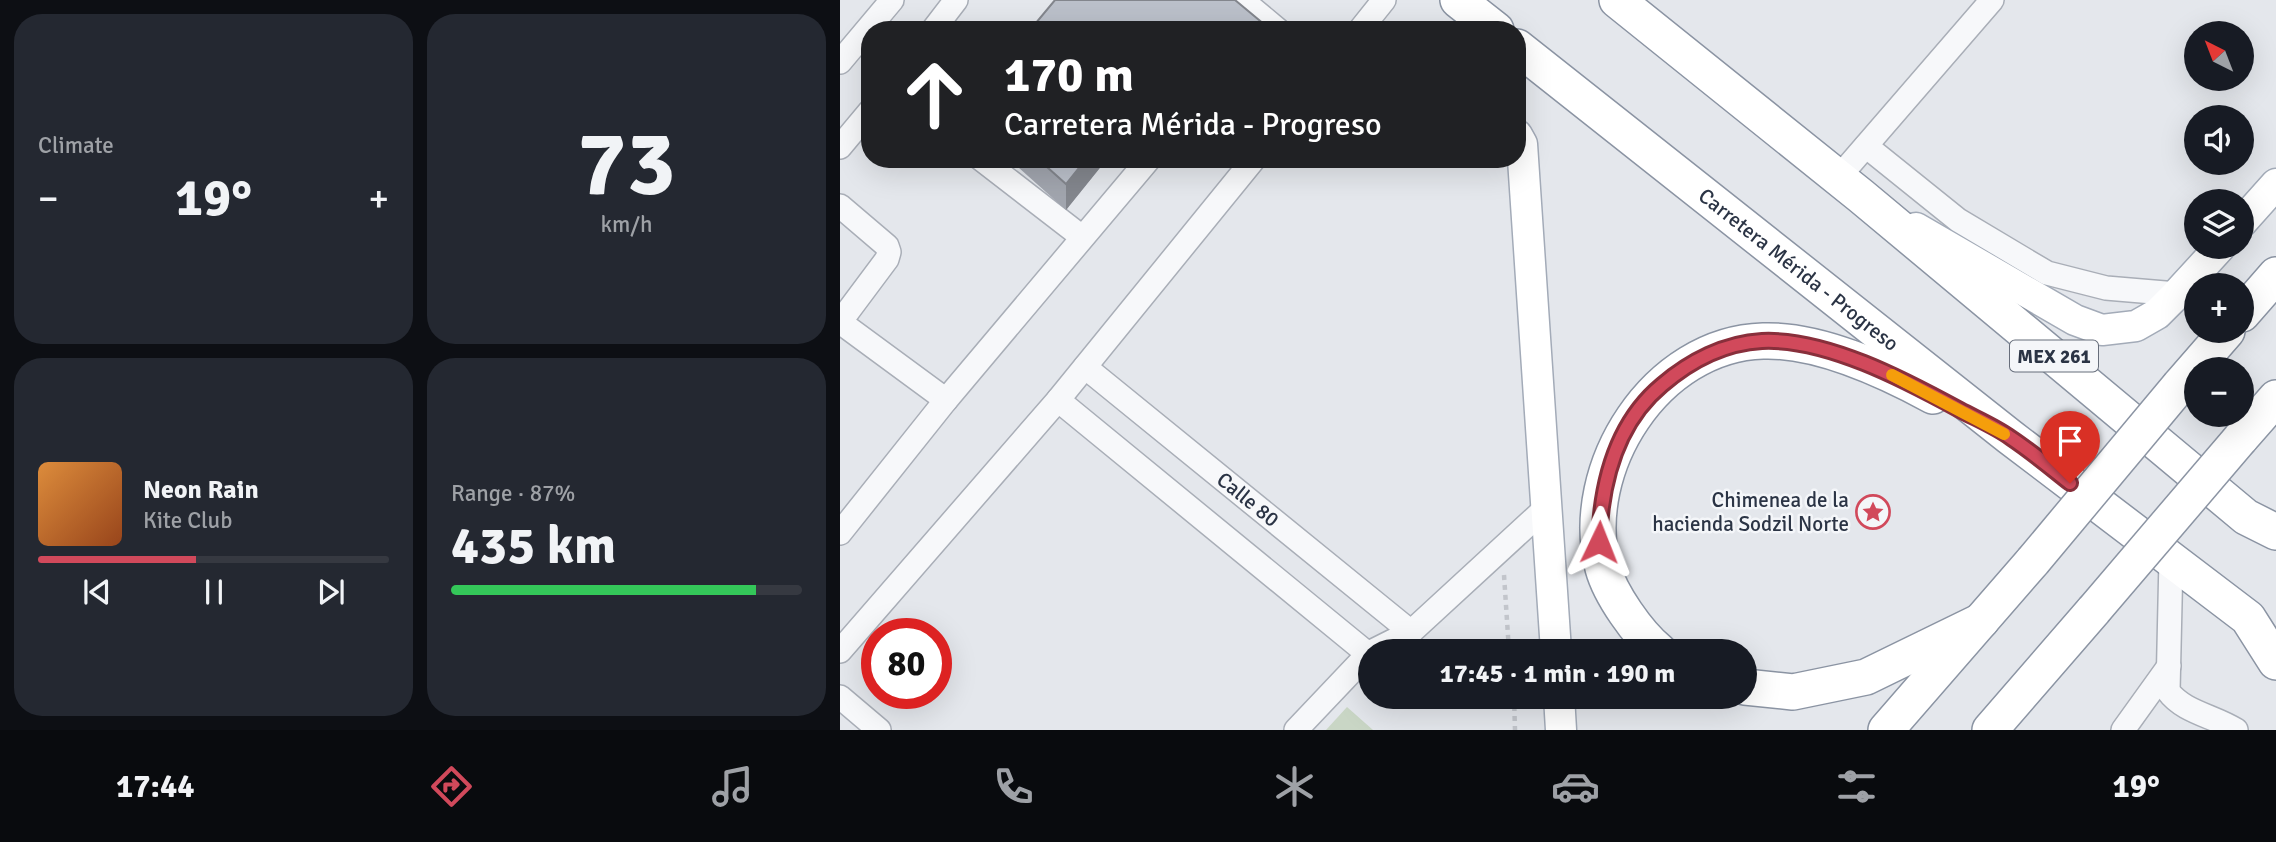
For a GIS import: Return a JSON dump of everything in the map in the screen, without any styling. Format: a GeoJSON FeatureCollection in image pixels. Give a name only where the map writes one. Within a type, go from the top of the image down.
{"type":"FeatureCollection","features":[{"type":"Feature","properties":{"kind":"highway"},"geometry":{"type":"LineString","coordinates":[[1458,0],[1485,21]]}},
{"type":"Feature","properties":{"kind":"highway","name":"MEX 261"},"geometry":{"type":"LineString","coordinates":[[1617,0],[2261,524]]}},
{"type":"Feature","properties":{"kind":"highway","name":"Carretera Mérida - Progreso"},"geometry":{"type":"LineString","coordinates":[[1526,54],[2010,437],[2248,618]]}},
{"type":"Feature","properties":{"kind":"highway"},"geometry":{"type":"LineString","coordinates":[[2254,300],[2276,275]]}},
{"type":"Feature","properties":{"kind":"highway"},"geometry":{"type":"LineString","coordinates":[[1648,639],[1617,597],[1604,569],[1599,542],[1600,509],[1607,472],[1620,439],[1651,394],[1676,373],[1705,356],[1740,344],[1763,341],[1793,343],[1828,351],[1899,377],[2010,437]]}},
{"type":"Feature","properties":{"kind":"highway"},"geometry":{"type":"LineString","coordinates":[[1886,730],[2217,343]]}},
{"type":"Feature","properties":{"kind":"highway"},"geometry":{"type":"LineString","coordinates":[[1997,724],[2276,398]]}},
{"type":"Feature","properties":{"kind":"highway"},"geometry":{"type":"LineString","coordinates":[[2248,618],[2276,662]]}},
{"type":"Feature","properties":{"kind":"highway"},"geometry":{"type":"LineString","coordinates":[[1757,688],[1793,692],[1866,677],[1981,621]]}},
{"type":"Feature","properties":{"kind":"main road"},"geometry":{"type":"LineString","coordinates":[[1453,0],[1463,21]]}},
{"type":"Feature","properties":{"kind":"main road"},"geometry":{"type":"LineString","coordinates":[[1524,168],[1555,639]]}},
{"type":"Feature","properties":{"kind":"main road"},"geometry":{"type":"LineString","coordinates":[[2254,209],[2276,184]]}},
{"type":"Feature","properties":{"kind":"main road"},"geometry":{"type":"LineString","coordinates":[[1850,187],[2075,320],[2102,330],[2136,326],[2157,314],[2209,259]]}},
{"type":"Feature","properties":{"kind":"main road","name":"MEX 261"},"geometry":{"type":"LineString","coordinates":[[2261,524],[2276,541]]}},
{"type":"Feature","properties":{"kind":"main road"},"geometry":{"type":"LineString","coordinates":[[2248,618],[2276,639]]}},
{"type":"Feature","properties":{"kind":"main road"},"geometry":{"type":"LineString","coordinates":[[1560,709],[1561,730]]}},
{"type":"Feature","properties":{"kind":"street"},"geometry":{"type":"LineString","coordinates":[[874,21],[892,0]]}},
{"type":"Feature","properties":{"kind":"street"},"geometry":{"type":"LineString","coordinates":[[940,21],[956,0]]}},
{"type":"Feature","properties":{"kind":"street"},"geometry":{"type":"LineString","coordinates":[[1242,0],[1267,21]]}},
{"type":"Feature","properties":{"kind":"street"},"geometry":{"type":"LineString","coordinates":[[1367,21],[1384,0]]}},
{"type":"Feature","properties":{"kind":"street"},"geometry":{"type":"LineString","coordinates":[[1850,187],[1866,146],[1987,2]]}},
{"type":"Feature","properties":{"kind":"street"},"geometry":{"type":"LineString","coordinates":[[840,62],[861,37]]}},
{"type":"Feature","properties":{"kind":"street"},"geometry":{"type":"LineString","coordinates":[[840,147],[861,122]]}},
{"type":"Feature","properties":{"kind":"street"},"geometry":{"type":"LineString","coordinates":[[1866,146],[1958,220],[2047,273],[2106,288],[2177,294]]}},
{"type":"Feature","properties":{"kind":"street"},"geometry":{"type":"LineString","coordinates":[[993,168],[1082,237]]}},
{"type":"Feature","properties":{"kind":"street"},"geometry":{"type":"LineString","coordinates":[[840,533],[946,400],[1141,168]]}},
{"type":"Feature","properties":{"kind":"street"},"geometry":{"type":"LineString","coordinates":[[840,650],[1058,400],[1247,168]]}},
{"type":"Feature","properties":{"kind":"street"},"geometry":{"type":"LineString","coordinates":[[840,206],[887,246],[889,252],[887,259],[840,322],[946,400]]}},
{"type":"Feature","properties":{"kind":"street","name":"Calle 80"},"geometry":{"type":"LineString","coordinates":[[1085,367],[1411,632]]}},
{"type":"Feature","properties":{"kind":"street","name":"Calle 80"},"geometry":{"type":"LineString","coordinates":[[1058,400],[1358,642]]}},
{"type":"Feature","properties":{"kind":"street"},"geometry":{"type":"LineString","coordinates":[[1397,639],[1411,632],[1548,506]]}},
{"type":"Feature","properties":{"kind":"street"},"geometry":{"type":"LineString","coordinates":[[2171,559],[2168,691],[2176,702],[2236,730]]}},
{"type":"Feature","properties":{"kind":"street"},"geometry":{"type":"LineString","coordinates":[[1296,730],[1358,665]]}},
{"type":"Feature","properties":{"kind":"street"},"geometry":{"type":"LineString","coordinates":[[2123,730],[2169,666]]}},
{"type":"Feature","properties":{"kind":"street"},"geometry":{"type":"LineString","coordinates":[[840,697],[878,730]]}},
{"type":"Feature","properties":{"kind":"path"},"geometry":{"type":"LineString","coordinates":[[1504,565],[1508,639]]}},
{"type":"Feature","properties":{"kind":"path"},"geometry":{"type":"LineString","coordinates":[[1514,709],[1515,730]]}},
{"type":"Feature","properties":{"kind":"green space"},"geometry":{"type":"Polygon","coordinates":[[[1347,707],[1373,730],[1326,730],[1347,707]]]}},
{"type":"Feature","properties":{"kind":"building"},"geometry":{"type":"Polygon","coordinates":[[[1055,0],[1235,0],[1260,21],[1038,21],[1055,0]]]}},
{"type":"Feature","properties":{"kind":"building"},"geometry":{"type":"Polygon","coordinates":[[[1048,168],[1079,168],[1066,184],[1048,168]]]}},
{"type":"Feature","properties":{"kind":"slow traffic"},"geometry":{"type":"LineString","coordinates":[[1892,375],[2004,434]]}},
{"type":"Feature","properties":{"kind":"place","name":"Chimenea de la hacienda Sodzil Norte"},"geometry":{"type":"Point","coordinates":[1873,512]}},
{"type":"Feature","properties":{"kind":"route"},"geometry":{"type":"LineString","coordinates":[[1599,542],[1600,509],[1607,472],[1620,439],[1651,394],[1676,373],[1705,356],[1740,344],[1763,341],[1793,343],[1828,351],[1899,377],[2010,437],[2070,483]]}}]}
